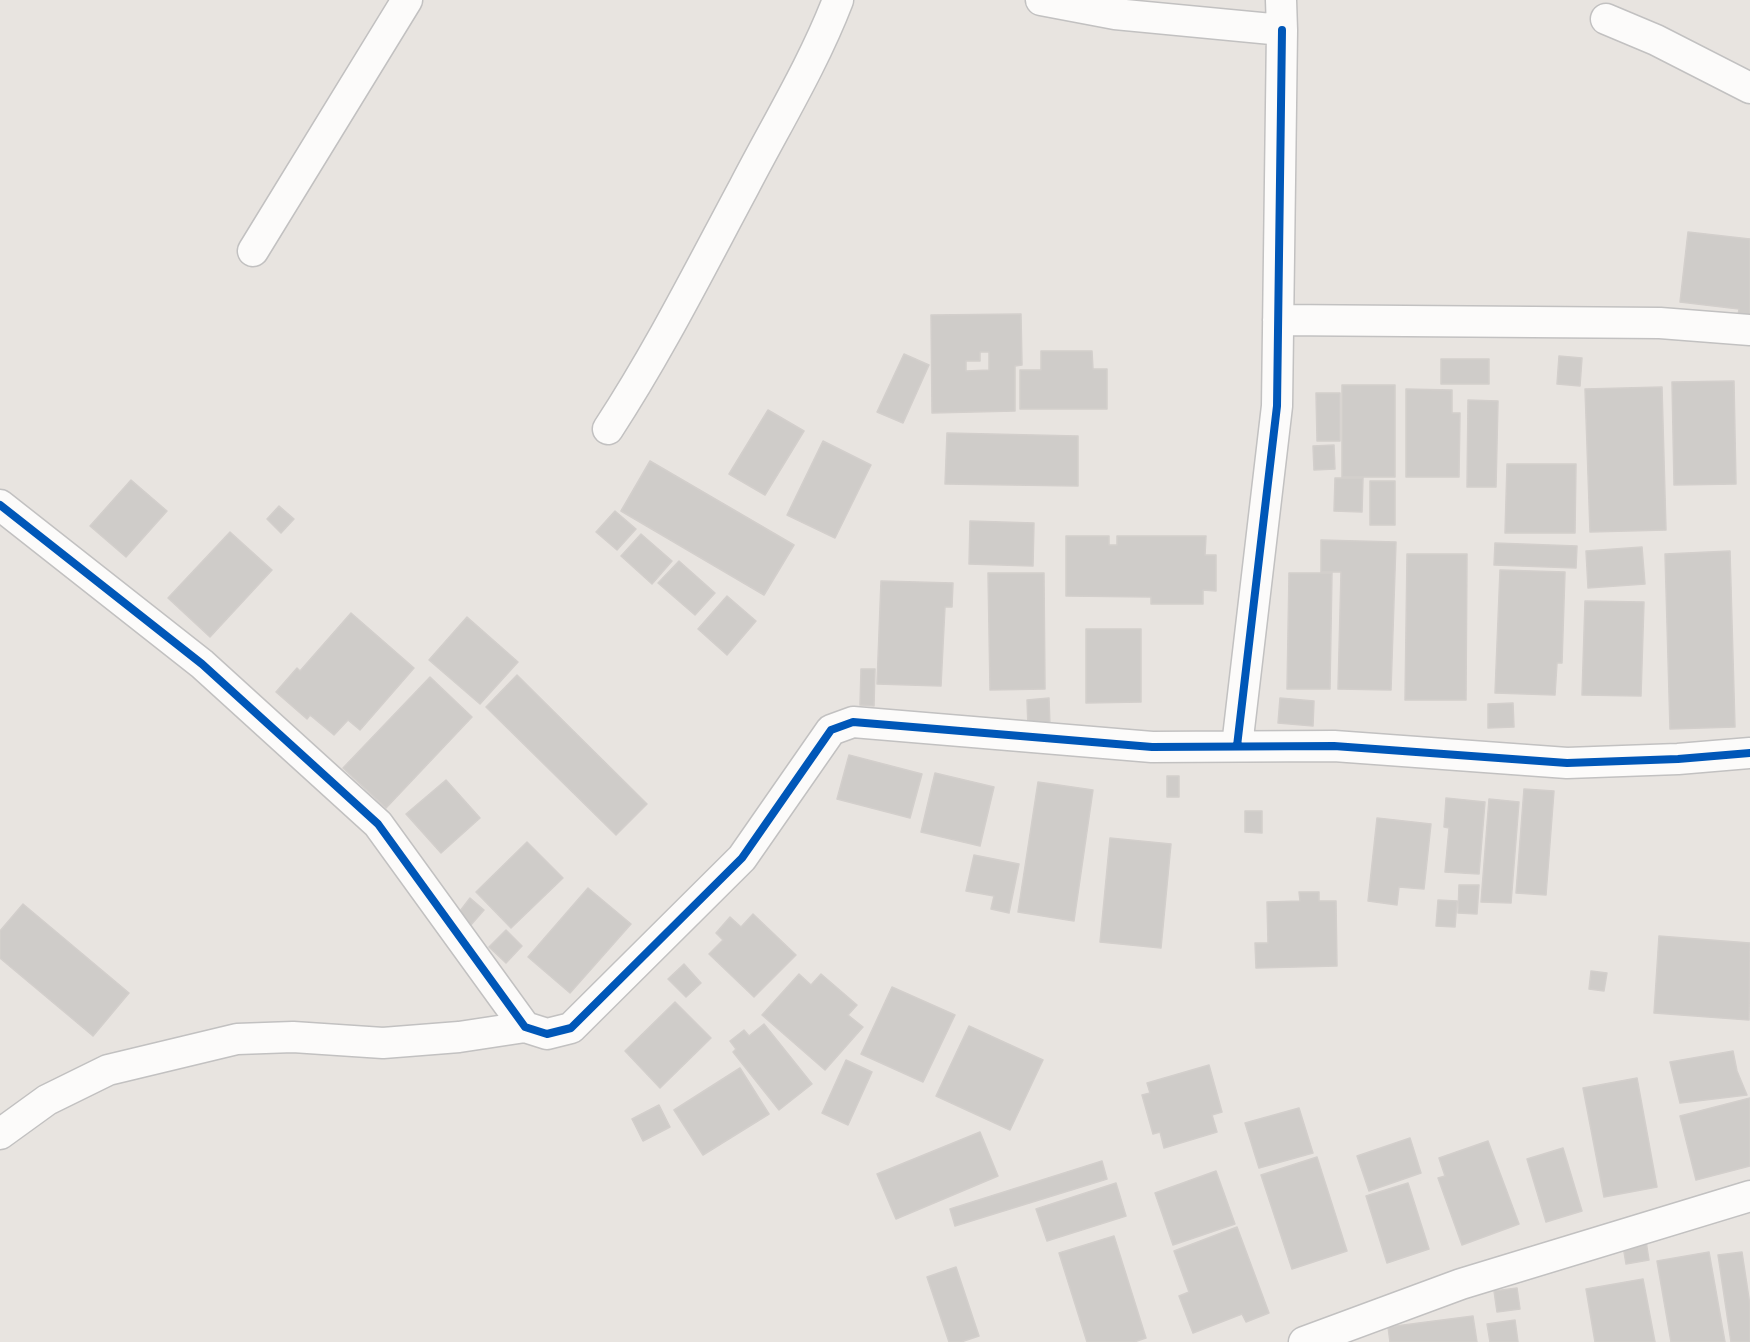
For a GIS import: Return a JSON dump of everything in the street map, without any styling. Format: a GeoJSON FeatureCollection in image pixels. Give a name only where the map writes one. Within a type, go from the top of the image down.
{"type":"FeatureCollection","features":[{"type":"Feature","properties":{"kind":"street"},"geometry":{"type":"LineString","coordinates":[[253,251],[407,0]]}},
{"type":"Feature","properties":{"kind":"street"},"geometry":{"type":"LineString","coordinates":[[608,429],[646,371],[706,260],[822,43],[838,0]]}},
{"type":"Feature","properties":{"kind":"street"},"geometry":{"type":"LineString","coordinates":[[1041,0],[1115,14],[1282,30]]}},
{"type":"Feature","properties":{"kind":"street"},"geometry":{"type":"LineString","coordinates":[[1237,746],[1277,406],[1281,0]]}},
{"type":"Feature","properties":{"kind":"street"},"geometry":{"type":"LineString","coordinates":[[1606,19],[1656,40],[1750,88]]}},
{"type":"Feature","properties":{"kind":"street"},"geometry":{"type":"LineString","coordinates":[[1278,320],[1660,323],[1750,330]]}},
{"type":"Feature","properties":{"kind":"street"},"geometry":{"type":"LineString","coordinates":[[0,505],[202,664],[378,824],[525,1027]]}},
{"type":"Feature","properties":{"kind":"street"},"geometry":{"type":"LineString","coordinates":[[0,1134],[47,1100],[108,1070],[237,1039],[293,1037],[383,1043],[459,1037],[525,1027],[547,1034],[571,1028],[742,858],[831,730],[853,722],[1152,747],[1334,746],[1567,763],[1678,759],[1750,753]]}},
{"type":"Feature","properties":{"kind":"street"},"geometry":{"type":"LineString","coordinates":[[1304,1342],[1461,1284],[1750,1196]]}},
{"type":"Feature","properties":{"kind":"building"},"geometry":{"type":"Polygon","coordinates":[[[1688,232],[1750,239],[1750,317],[1738,315],[1739,309],[1680,302],[1688,232]]]}},
{"type":"Feature","properties":{"kind":"building"},"geometry":{"type":"Polygon","coordinates":[[[1021,314],[1022,365],[1015,366],[1015,411],[932,413],[931,315],[1021,314]],[[980,352],[980,361],[966,361],[966,371],[989,370],[989,352],[980,352]]]}},
{"type":"Feature","properties":{"kind":"building"},"geometry":{"type":"Polygon","coordinates":[[[1041,351],[1092,351],[1093,369],[1107,369],[1107,409],[1020,409],[1020,370],[1041,370],[1041,351]]]}},
{"type":"Feature","properties":{"kind":"building"},"geometry":{"type":"Polygon","coordinates":[[[904,354],[929,365],[903,423],[877,412],[904,354]]]}},
{"type":"Feature","properties":{"kind":"building"},"geometry":{"type":"Polygon","coordinates":[[[1559,356],[1582,358],[1580,386],[1557,384],[1559,356]]]}},
{"type":"Feature","properties":{"kind":"building"},"geometry":{"type":"Polygon","coordinates":[[[1441,359],[1489,359],[1489,384],[1441,384],[1441,359]]]}},
{"type":"Feature","properties":{"kind":"building"},"geometry":{"type":"Polygon","coordinates":[[[1734,381],[1736,484],[1674,485],[1672,382],[1734,381]]]}},
{"type":"Feature","properties":{"kind":"building"},"geometry":{"type":"Polygon","coordinates":[[[1342,385],[1395,385],[1395,477],[1342,477],[1342,385]]]}},
{"type":"Feature","properties":{"kind":"building"},"geometry":{"type":"Polygon","coordinates":[[[1662,387],[1666,530],[1590,532],[1585,389],[1662,387]]]}},
{"type":"Feature","properties":{"kind":"building"},"geometry":{"type":"Polygon","coordinates":[[[1406,389],[1452,390],[1452,413],[1460,413],[1459,477],[1406,477],[1406,389]]]}},
{"type":"Feature","properties":{"kind":"building"},"geometry":{"type":"Polygon","coordinates":[[[1316,393],[1340,393],[1340,441],[1317,441],[1316,393]]]}},
{"type":"Feature","properties":{"kind":"building"},"geometry":{"type":"Polygon","coordinates":[[[1468,400],[1498,401],[1496,487],[1467,487],[1468,400]]]}},
{"type":"Feature","properties":{"kind":"building"},"geometry":{"type":"Polygon","coordinates":[[[768,410],[804,431],[765,495],[729,474],[768,410]]]}},
{"type":"Feature","properties":{"kind":"building"},"geometry":{"type":"Polygon","coordinates":[[[947,433],[1078,436],[1078,486],[945,484],[947,433]]]}},
{"type":"Feature","properties":{"kind":"building"},"geometry":{"type":"Polygon","coordinates":[[[823,441],[871,465],[835,538],[787,515],[823,441]]]}},
{"type":"Feature","properties":{"kind":"building"},"geometry":{"type":"Polygon","coordinates":[[[1334,445],[1335,469],[1314,470],[1313,446],[1334,445]]]}},
{"type":"Feature","properties":{"kind":"building"},"geometry":{"type":"Polygon","coordinates":[[[650,461],[794,545],[764,595],[621,511],[650,461]]]}},
{"type":"Feature","properties":{"kind":"building"},"geometry":{"type":"Polygon","coordinates":[[[1507,464],[1576,464],[1575,533],[1505,533],[1507,464]]]}},
{"type":"Feature","properties":{"kind":"building"},"geometry":{"type":"Polygon","coordinates":[[[1335,478],[1363,478],[1362,512],[1334,511],[1335,478]]]}},
{"type":"Feature","properties":{"kind":"building"},"geometry":{"type":"Polygon","coordinates":[[[131,480],[167,511],[126,557],[90,526],[131,480]]]}},
{"type":"Feature","properties":{"kind":"building"},"geometry":{"type":"Polygon","coordinates":[[[1370,481],[1395,481],[1395,525],[1370,525],[1370,481]]]}},
{"type":"Feature","properties":{"kind":"building"},"geometry":{"type":"Polygon","coordinates":[[[279,506],[294,519],[281,533],[267,519],[279,506]]]}},
{"type":"Feature","properties":{"kind":"building"},"geometry":{"type":"Polygon","coordinates":[[[615,511],[636,529],[617,550],[596,532],[615,511]]]}},
{"type":"Feature","properties":{"kind":"building"},"geometry":{"type":"Polygon","coordinates":[[[970,521],[1034,523],[1033,566],[969,564],[970,521]]]}},
{"type":"Feature","properties":{"kind":"building"},"geometry":{"type":"Polygon","coordinates":[[[230,532],[272,570],[210,637],[168,598],[230,532]]]}},
{"type":"Feature","properties":{"kind":"building"},"geometry":{"type":"Polygon","coordinates":[[[641,534],[672,561],[652,584],[621,556],[641,534]]]}},
{"type":"Feature","properties":{"kind":"building"},"geometry":{"type":"Polygon","coordinates":[[[1066,536],[1109,536],[1109,545],[1117,545],[1117,536],[1206,536],[1205,555],[1216,555],[1216,591],[1203,590],[1203,604],[1151,604],[1151,597],[1066,596],[1066,536]]]}},
{"type":"Feature","properties":{"kind":"building"},"geometry":{"type":"Polygon","coordinates":[[[1321,540],[1396,542],[1391,690],[1338,689],[1341,572],[1321,572],[1321,540]]]}},
{"type":"Feature","properties":{"kind":"building"},"geometry":{"type":"Polygon","coordinates":[[[1495,543],[1577,546],[1576,568],[1494,565],[1495,543]]]}},
{"type":"Feature","properties":{"kind":"building"},"geometry":{"type":"Polygon","coordinates":[[[1642,547],[1645,584],[1588,588],[1586,551],[1642,547]]]}},
{"type":"Feature","properties":{"kind":"building"},"geometry":{"type":"Polygon","coordinates":[[[1730,551],[1735,727],[1670,729],[1665,554],[1730,551]]]}},
{"type":"Feature","properties":{"kind":"building"},"geometry":{"type":"Polygon","coordinates":[[[1407,554],[1467,554],[1466,700],[1405,700],[1407,554]]]}},
{"type":"Feature","properties":{"kind":"building"},"geometry":{"type":"Polygon","coordinates":[[[679,561],[715,593],[695,615],[658,583],[679,561]]]}},
{"type":"Feature","properties":{"kind":"building"},"geometry":{"type":"Polygon","coordinates":[[[1500,570],[1565,572],[1562,663],[1557,663],[1555,695],[1495,693],[1500,570]]]}},
{"type":"Feature","properties":{"kind":"building"},"geometry":{"type":"Polygon","coordinates":[[[988,573],[1044,573],[1045,689],[990,690],[988,573]]]}},
{"type":"Feature","properties":{"kind":"building"},"geometry":{"type":"Polygon","coordinates":[[[1289,573],[1332,573],[1330,689],[1287,689],[1289,573]]]}},
{"type":"Feature","properties":{"kind":"building"},"geometry":{"type":"Polygon","coordinates":[[[881,581],[953,583],[952,607],[945,607],[941,686],[877,684],[881,581]]]}},
{"type":"Feature","properties":{"kind":"building"},"geometry":{"type":"Polygon","coordinates":[[[727,596],[756,621],[727,655],[698,629],[727,596]]]}},
{"type":"Feature","properties":{"kind":"building"},"geometry":{"type":"Polygon","coordinates":[[[1585,601],[1644,602],[1641,696],[1582,695],[1585,601]]]}},
{"type":"Feature","properties":{"kind":"building"},"geometry":{"type":"Polygon","coordinates":[[[351,613],[414,668],[360,730],[348,720],[334,735],[310,715],[307,719],[276,692],[297,668],[300,671],[351,613]]]}},
{"type":"Feature","properties":{"kind":"building"},"geometry":{"type":"Polygon","coordinates":[[[467,617],[518,662],[480,704],[429,660],[467,617]]]}},
{"type":"Feature","properties":{"kind":"building"},"geometry":{"type":"Polygon","coordinates":[[[1086,629],[1141,629],[1141,702],[1086,703],[1086,629]]]}},
{"type":"Feature","properties":{"kind":"building"},"geometry":{"type":"Polygon","coordinates":[[[861,669],[875,669],[874,706],[860,705],[861,669]]]}},
{"type":"Feature","properties":{"kind":"building"},"geometry":{"type":"Polygon","coordinates":[[[517,675],[647,804],[616,835],[486,707],[517,675]]]}},
{"type":"Feature","properties":{"kind":"building"},"geometry":{"type":"Polygon","coordinates":[[[430,677],[472,717],[386,808],[343,768],[430,677]]]}},
{"type":"Feature","properties":{"kind":"building"},"geometry":{"type":"Polygon","coordinates":[[[1049,698],[1050,726],[1028,727],[1027,700],[1049,698]]]}},
{"type":"Feature","properties":{"kind":"building"},"geometry":{"type":"Polygon","coordinates":[[[1280,698],[1314,701],[1313,726],[1278,723],[1280,698]]]}},
{"type":"Feature","properties":{"kind":"building"},"geometry":{"type":"Polygon","coordinates":[[[1513,703],[1514,727],[1488,728],[1488,704],[1513,703]]]}},
{"type":"Feature","properties":{"kind":"building"},"geometry":{"type":"Polygon","coordinates":[[[849,755],[922,774],[910,818],[837,799],[849,755]]]}},
{"type":"Feature","properties":{"kind":"building"},"geometry":{"type":"Polygon","coordinates":[[[935,773],[994,787],[980,846],[921,832],[935,773]]]}},
{"type":"Feature","properties":{"kind":"building"},"geometry":{"type":"Polygon","coordinates":[[[1167,776],[1179,776],[1179,797],[1167,797],[1167,776]]]}},
{"type":"Feature","properties":{"kind":"building"},"geometry":{"type":"Polygon","coordinates":[[[446,780],[480,818],[441,853],[406,814],[446,780]]]}},
{"type":"Feature","properties":{"kind":"building"},"geometry":{"type":"Polygon","coordinates":[[[1038,782],[1093,790],[1074,921],[1018,912],[1038,782]]]}},
{"type":"Feature","properties":{"kind":"building"},"geometry":{"type":"Polygon","coordinates":[[[1524,789],[1554,791],[1546,895],[1516,893],[1524,789]]]}},
{"type":"Feature","properties":{"kind":"building"},"geometry":{"type":"Polygon","coordinates":[[[1446,798],[1485,802],[1479,874],[1445,872],[1449,828],[1444,827],[1446,798]]]}},
{"type":"Feature","properties":{"kind":"building"},"geometry":{"type":"Polygon","coordinates":[[[1489,799],[1519,802],[1511,903],[1481,902],[1489,799]]]}},
{"type":"Feature","properties":{"kind":"building"},"geometry":{"type":"Polygon","coordinates":[[[1245,811],[1262,811],[1262,833],[1245,832],[1245,811]]]}},
{"type":"Feature","properties":{"kind":"building"},"geometry":{"type":"Polygon","coordinates":[[[1377,818],[1431,824],[1424,889],[1399,887],[1397,905],[1368,901],[1377,818]]]}},
{"type":"Feature","properties":{"kind":"building"},"geometry":{"type":"Polygon","coordinates":[[[1110,838],[1171,844],[1161,948],[1100,942],[1110,838]]]}},
{"type":"Feature","properties":{"kind":"building"},"geometry":{"type":"Polygon","coordinates":[[[527,842],[563,878],[511,928],[476,892],[527,842]]]}},
{"type":"Feature","properties":{"kind":"building"},"geometry":{"type":"Polygon","coordinates":[[[974,855],[1019,864],[1009,913],[991,909],[994,896],[966,891],[974,855]]]}},
{"type":"Feature","properties":{"kind":"building"},"geometry":{"type":"Polygon","coordinates":[[[1459,885],[1479,885],[1477,914],[1458,913],[1459,885]]]}},
{"type":"Feature","properties":{"kind":"building"},"geometry":{"type":"Polygon","coordinates":[[[588,888],[631,924],[570,993],[528,957],[588,888]]]}},
{"type":"Feature","properties":{"kind":"building"},"geometry":{"type":"Polygon","coordinates":[[[1299,892],[1319,892],[1319,901],[1336,901],[1337,966],[1256,968],[1255,943],[1268,943],[1267,902],[1300,901],[1299,892]]]}},
{"type":"Feature","properties":{"kind":"building"},"geometry":{"type":"Polygon","coordinates":[[[470,898],[484,910],[470,926],[457,915],[470,898]]]}},
{"type":"Feature","properties":{"kind":"building"},"geometry":{"type":"Polygon","coordinates":[[[1438,900],[1457,901],[1455,927],[1436,926],[1438,900]]]}},
{"type":"Feature","properties":{"kind":"building"},"geometry":{"type":"Polygon","coordinates":[[[23,904],[129,993],[93,1036],[0,958],[0,931],[23,904]]]}},
{"type":"Feature","properties":{"kind":"building"},"geometry":{"type":"Polygon","coordinates":[[[753,914],[796,955],[754,997],[709,954],[723,940],[716,933],[730,917],[741,927],[753,914]]]}},
{"type":"Feature","properties":{"kind":"building"},"geometry":{"type":"Polygon","coordinates":[[[506,930],[522,946],[506,963],[489,947],[506,930]]]}},
{"type":"Feature","properties":{"kind":"building"},"geometry":{"type":"Polygon","coordinates":[[[1659,936],[1750,943],[1749,1020],[1654,1013],[1659,936]]]}},
{"type":"Feature","properties":{"kind":"building"},"geometry":{"type":"Polygon","coordinates":[[[684,964],[701,983],[686,997],[668,979],[684,964]]]}},
{"type":"Feature","properties":{"kind":"building"},"geometry":{"type":"Polygon","coordinates":[[[1591,971],[1607,973],[1604,991],[1589,989],[1591,971]]]}},
{"type":"Feature","properties":{"kind":"building"},"geometry":{"type":"Polygon","coordinates":[[[799,974],[811,985],[821,974],[857,1005],[848,1015],[863,1027],[825,1070],[762,1015],[799,974]]]}},
{"type":"Feature","properties":{"kind":"building"},"geometry":{"type":"Polygon","coordinates":[[[892,987],[955,1015],[923,1082],[861,1054],[892,987]]]}},
{"type":"Feature","properties":{"kind":"building"},"geometry":{"type":"Polygon","coordinates":[[[675,1002],[711,1038],[660,1088],[625,1051],[675,1002]]]}},
{"type":"Feature","properties":{"kind":"building"},"geometry":{"type":"Polygon","coordinates":[[[764,1024],[812,1084],[779,1110],[733,1052],[736,1049],[730,1041],[744,1030],[749,1036],[764,1024]]]}},
{"type":"Feature","properties":{"kind":"building"},"geometry":{"type":"Polygon","coordinates":[[[969,1026],[1043,1060],[1010,1130],[936,1096],[969,1026]]]}},
{"type":"Feature","properties":{"kind":"building"},"geometry":{"type":"Polygon","coordinates":[[[1733,1051],[1737,1071],[1747,1095],[1680,1103],[1670,1062],[1733,1051]]]}},
{"type":"Feature","properties":{"kind":"building"},"geometry":{"type":"Polygon","coordinates":[[[846,1060],[872,1072],[848,1125],[822,1113],[846,1060]]]}},
{"type":"Feature","properties":{"kind":"building"},"geometry":{"type":"Polygon","coordinates":[[[1209,1065],[1222,1112],[1212,1115],[1217,1132],[1164,1148],[1160,1132],[1153,1134],[1142,1095],[1150,1093],[1147,1083],[1209,1065]]]}},
{"type":"Feature","properties":{"kind":"building"},"geometry":{"type":"Polygon","coordinates":[[[740,1068],[769,1114],[703,1155],[674,1110],[740,1068]]]}},
{"type":"Feature","properties":{"kind":"building"},"geometry":{"type":"Polygon","coordinates":[[[1637,1078],[1657,1187],[1604,1197],[1583,1088],[1637,1078]]]}},
{"type":"Feature","properties":{"kind":"building"},"geometry":{"type":"Polygon","coordinates":[[[1750,1098],[1750,1166],[1696,1180],[1680,1116],[1750,1098]]]}},
{"type":"Feature","properties":{"kind":"building"},"geometry":{"type":"Polygon","coordinates":[[[659,1105],[670,1127],[643,1141],[632,1119],[659,1105]]]}},
{"type":"Feature","properties":{"kind":"building"},"geometry":{"type":"Polygon","coordinates":[[[1299,1108],[1313,1153],[1259,1168],[1245,1123],[1299,1108]]]}},
{"type":"Feature","properties":{"kind":"building"},"geometry":{"type":"Polygon","coordinates":[[[980,1132],[998,1176],[896,1219],[877,1174],[980,1132]]]}},
{"type":"Feature","properties":{"kind":"building"},"geometry":{"type":"Polygon","coordinates":[[[1410,1138],[1421,1173],[1369,1191],[1357,1156],[1410,1138]]]}},
{"type":"Feature","properties":{"kind":"building"},"geometry":{"type":"Polygon","coordinates":[[[1488,1141],[1519,1224],[1462,1245],[1438,1178],[1445,1176],[1439,1158],[1488,1141]]]}},
{"type":"Feature","properties":{"kind":"building"},"geometry":{"type":"Polygon","coordinates":[[[1563,1148],[1582,1211],[1546,1222],[1527,1159],[1563,1148]]]}},
{"type":"Feature","properties":{"kind":"building"},"geometry":{"type":"Polygon","coordinates":[[[1317,1157],[1347,1251],[1292,1269],[1261,1175],[1317,1157]]]}},
{"type":"Feature","properties":{"kind":"building"},"geometry":{"type":"Polygon","coordinates":[[[1102,1161],[1107,1179],[955,1226],[950,1209],[1102,1161]]]}},
{"type":"Feature","properties":{"kind":"building"},"geometry":{"type":"Polygon","coordinates":[[[1216,1171],[1235,1224],[1173,1245],[1155,1193],[1216,1171]]]}},
{"type":"Feature","properties":{"kind":"building"},"geometry":{"type":"Polygon","coordinates":[[[1116,1183],[1126,1216],[1047,1241],[1036,1209],[1116,1183]]]}},
{"type":"Feature","properties":{"kind":"building"},"geometry":{"type":"Polygon","coordinates":[[[1408,1183],[1429,1249],[1387,1263],[1366,1196],[1408,1183]]]}},
{"type":"Feature","properties":{"kind":"building"},"geometry":{"type":"Polygon","coordinates":[[[1237,1227],[1269,1313],[1246,1322],[1242,1314],[1193,1333],[1179,1296],[1189,1292],[1174,1251],[1237,1227]]]}},
{"type":"Feature","properties":{"kind":"building"},"geometry":{"type":"Polygon","coordinates":[[[1114,1236],[1146,1338],[1134,1342],[1087,1342],[1059,1253],[1114,1236]]]}},
{"type":"Feature","properties":{"kind":"building"},"geometry":{"type":"Polygon","coordinates":[[[1646,1241],[1649,1260],[1626,1264],[1623,1246],[1646,1241]]]}},
{"type":"Feature","properties":{"kind":"building"},"geometry":{"type":"Polygon","coordinates":[[[1709,1252],[1725,1342],[1671,1342],[1657,1261],[1709,1252]]]}},
{"type":"Feature","properties":{"kind":"building"},"geometry":{"type":"Polygon","coordinates":[[[1742,1252],[1750,1305],[1750,1342],[1731,1342],[1718,1255],[1742,1252]]]}},
{"type":"Feature","properties":{"kind":"building"},"geometry":{"type":"Polygon","coordinates":[[[956,1267],[979,1336],[961,1342],[949,1342],[927,1277],[956,1267]]]}},
{"type":"Feature","properties":{"kind":"building"},"geometry":{"type":"Polygon","coordinates":[[[1643,1279],[1655,1342],[1595,1342],[1586,1289],[1643,1279]]]}},
{"type":"Feature","properties":{"kind":"building"},"geometry":{"type":"Polygon","coordinates":[[[1517,1288],[1520,1309],[1497,1312],[1494,1291],[1517,1288]]]}},
{"type":"Feature","properties":{"kind":"building"},"geometry":{"type":"Polygon","coordinates":[[[1473,1316],[1477,1342],[1390,1342],[1388,1327],[1473,1316]]]}},
{"type":"Feature","properties":{"kind":"building"},"geometry":{"type":"Polygon","coordinates":[[[1515,1320],[1518,1342],[1490,1342],[1487,1324],[1515,1320]]]}},
{"type":"Feature","properties":{"kind":"cycle path"},"geometry":{"type":"LineString","coordinates":[[1237,746],[1277,406],[1282,30]]}},
{"type":"Feature","properties":{"kind":"cycle path"},"geometry":{"type":"LineString","coordinates":[[0,505],[202,664],[378,824],[525,1027],[547,1034],[571,1028],[742,858],[831,730],[853,722],[1152,747],[1334,746],[1567,763],[1678,759],[1750,753]]}}]}
